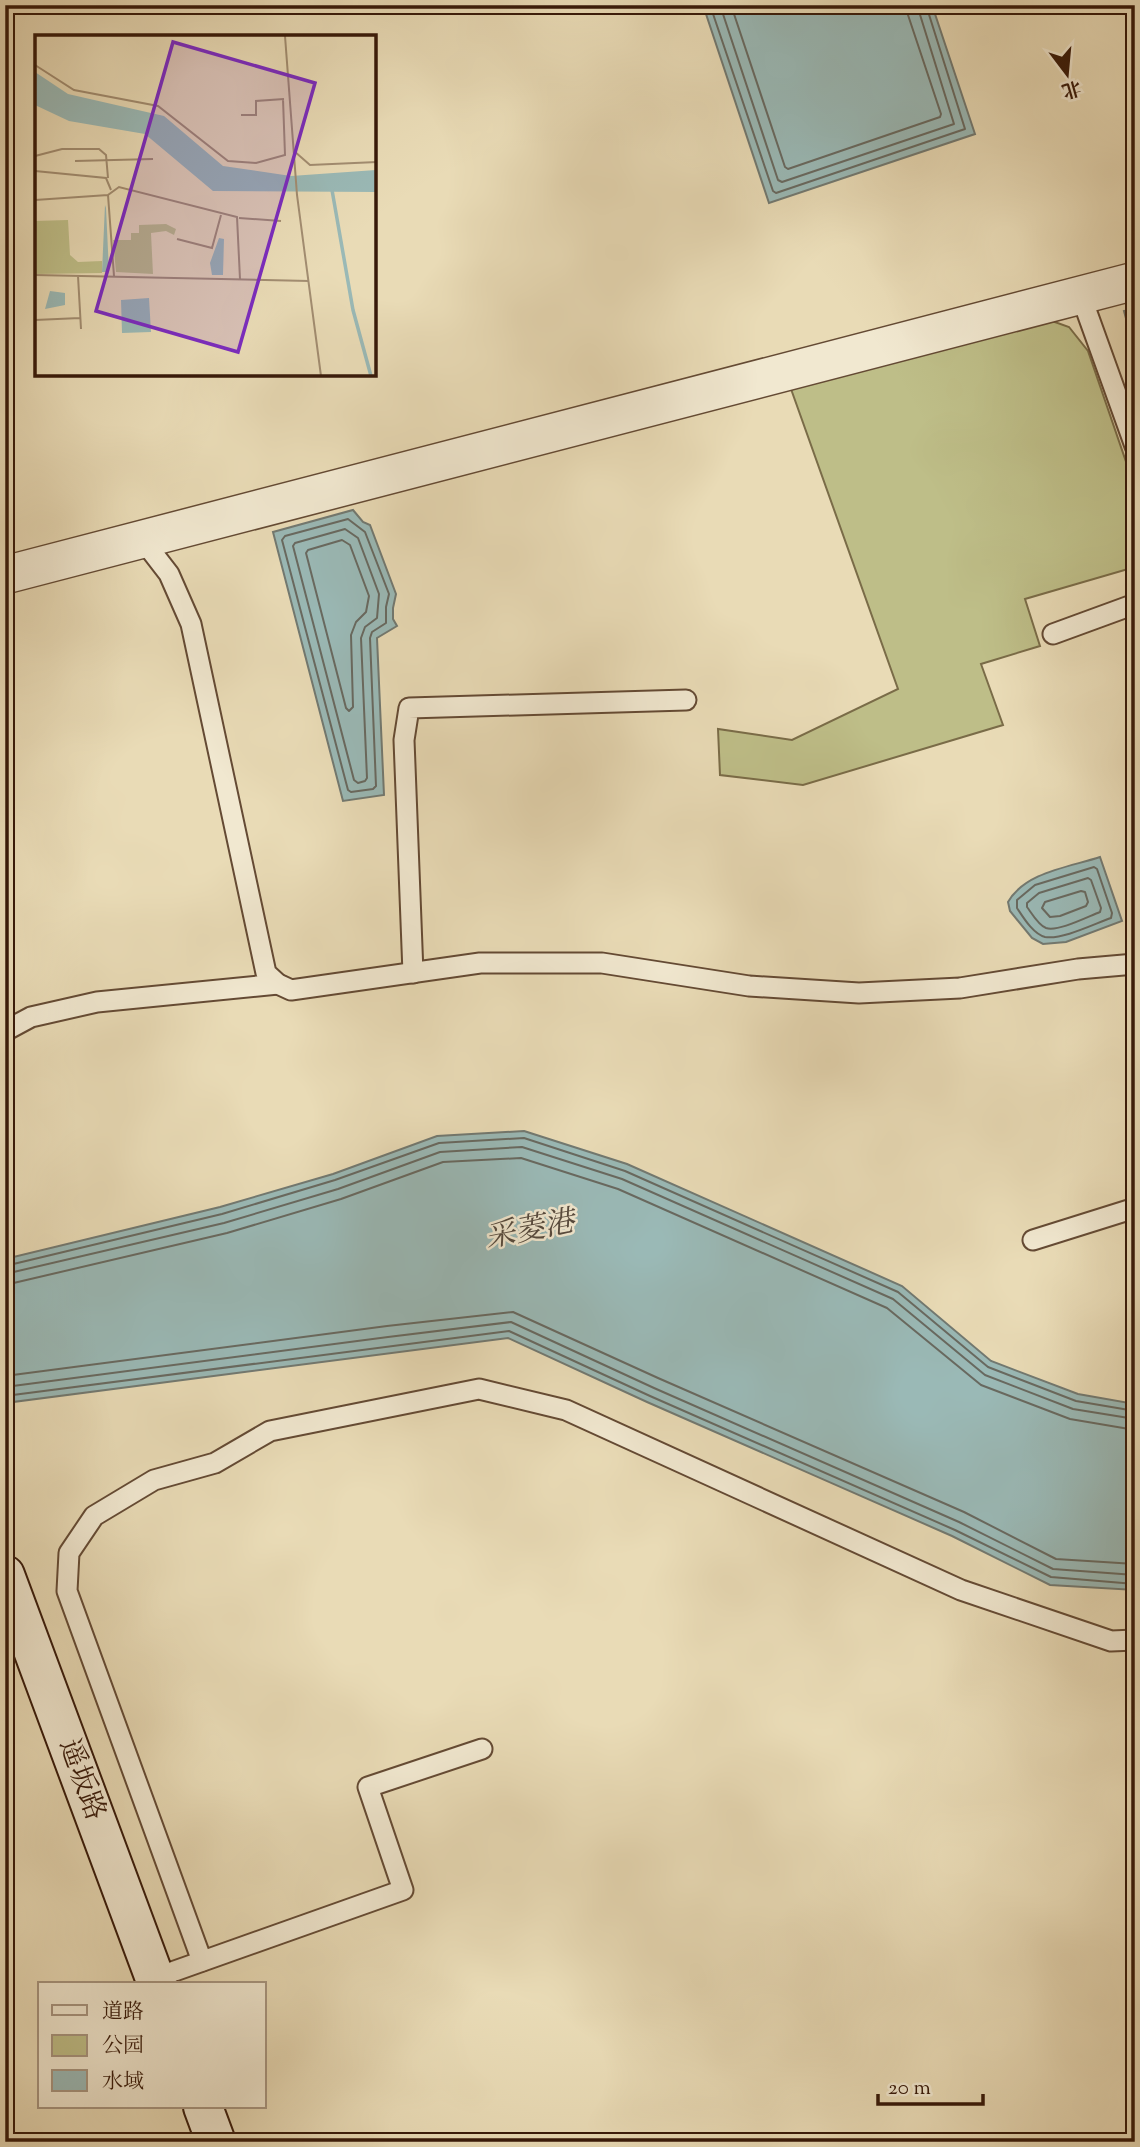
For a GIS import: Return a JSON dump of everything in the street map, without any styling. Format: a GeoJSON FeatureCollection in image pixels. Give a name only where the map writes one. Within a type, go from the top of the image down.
{"type":"FeatureCollection","features":[{"type":"Feature","properties":{"kind":"street"},"geometry":{"type":"LineString","coordinates":[[5,575],[1135,281]]}},
{"type":"Feature","properties":{"kind":"street","name":"遥坂路"},"geometry":{"type":"LineString","coordinates":[[8,1589],[156,1981]]}},
{"type":"Feature","properties":{"kind":"street"},"geometry":{"type":"LineString","coordinates":[[203,2108],[216,2142]]}},
{"type":"Feature","properties":{"kind":"lane"},"geometry":{"type":"LineString","coordinates":[[1081,296],[1135,446]]}},
{"type":"Feature","properties":{"kind":"lane"},"geometry":{"type":"LineString","coordinates":[[142,539],[169,574],[191,624],[266,973],[278,984],[291,990],[480,964],[602,963],[749,985],[859,993],[960,988],[1078,969],[1135,964]]}},
{"type":"Feature","properties":{"kind":"lane"},"geometry":{"type":"LineString","coordinates":[[1053,634],[1135,604]]}},
{"type":"Feature","properties":{"kind":"lane"},"geometry":{"type":"LineString","coordinates":[[414,973],[404,740],[409,708],[686,700]]}},
{"type":"Feature","properties":{"kind":"lane"},"geometry":{"type":"LineString","coordinates":[[5,1031],[31,1017],[97,1002],[278,984]]}},
{"type":"Feature","properties":{"kind":"lane"},"geometry":{"type":"LineString","coordinates":[[1033,1240],[1135,1208]]}},
{"type":"Feature","properties":{"kind":"lane"},"geometry":{"type":"LineString","coordinates":[[202,1961],[67,1591],[69,1553],[94,1516],[154,1480],[215,1463],[270,1431],[479,1389],[566,1410],[961,1590],[1111,1641],[1135,1640]]}},
{"type":"Feature","properties":{"kind":"lane"},"geometry":{"type":"LineString","coordinates":[[156,1981],[202,1961],[403,1890],[368,1787],[482,1749]]}},
{"type":"Feature","properties":{"kind":"green space"},"geometry":{"type":"Polygon","coordinates":[[[1052,321],[1069,327],[1088,351],[1135,488],[1135,567],[1025,599],[1040,646],[981,664],[1003,725],[803,785],[720,775],[718,729],[792,740],[898,689],[791,389],[1052,321]]]}},
{"type":"Feature","properties":{"kind":"water"},"geometry":{"type":"Polygon","coordinates":[[[703,5],[932,5],[975,134],[769,203],[703,5]]]}},
{"type":"Feature","properties":{"kind":"water"},"geometry":{"type":"Polygon","coordinates":[[[1135,309],[1135,352],[1124,311],[1135,309]]]}},
{"type":"Feature","properties":{"kind":"water"},"geometry":{"type":"Polygon","coordinates":[[[353,510],[363,522],[370,525],[396,594],[393,619],[397,626],[377,638],[384,795],[343,801],[273,532],[353,510]]]}},
{"type":"Feature","properties":{"kind":"water"},"geometry":{"type":"Polygon","coordinates":[[[1100,857],[1122,921],[1066,942],[1043,944],[1032,938],[1010,911],[1008,902],[1016,892],[1025,884],[1049,872],[1100,857]]]}},
{"type":"Feature","properties":{"kind":"water","name":"采菱港"},"geometry":{"type":"Polygon","coordinates":[[[524,1131],[627,1164],[902,1286],[991,1361],[1078,1394],[1135,1404],[1135,1590],[1050,1585],[952,1536],[508,1338],[5,1403],[5,1259],[220,1207],[333,1174],[437,1136],[524,1131]]]}}]}
